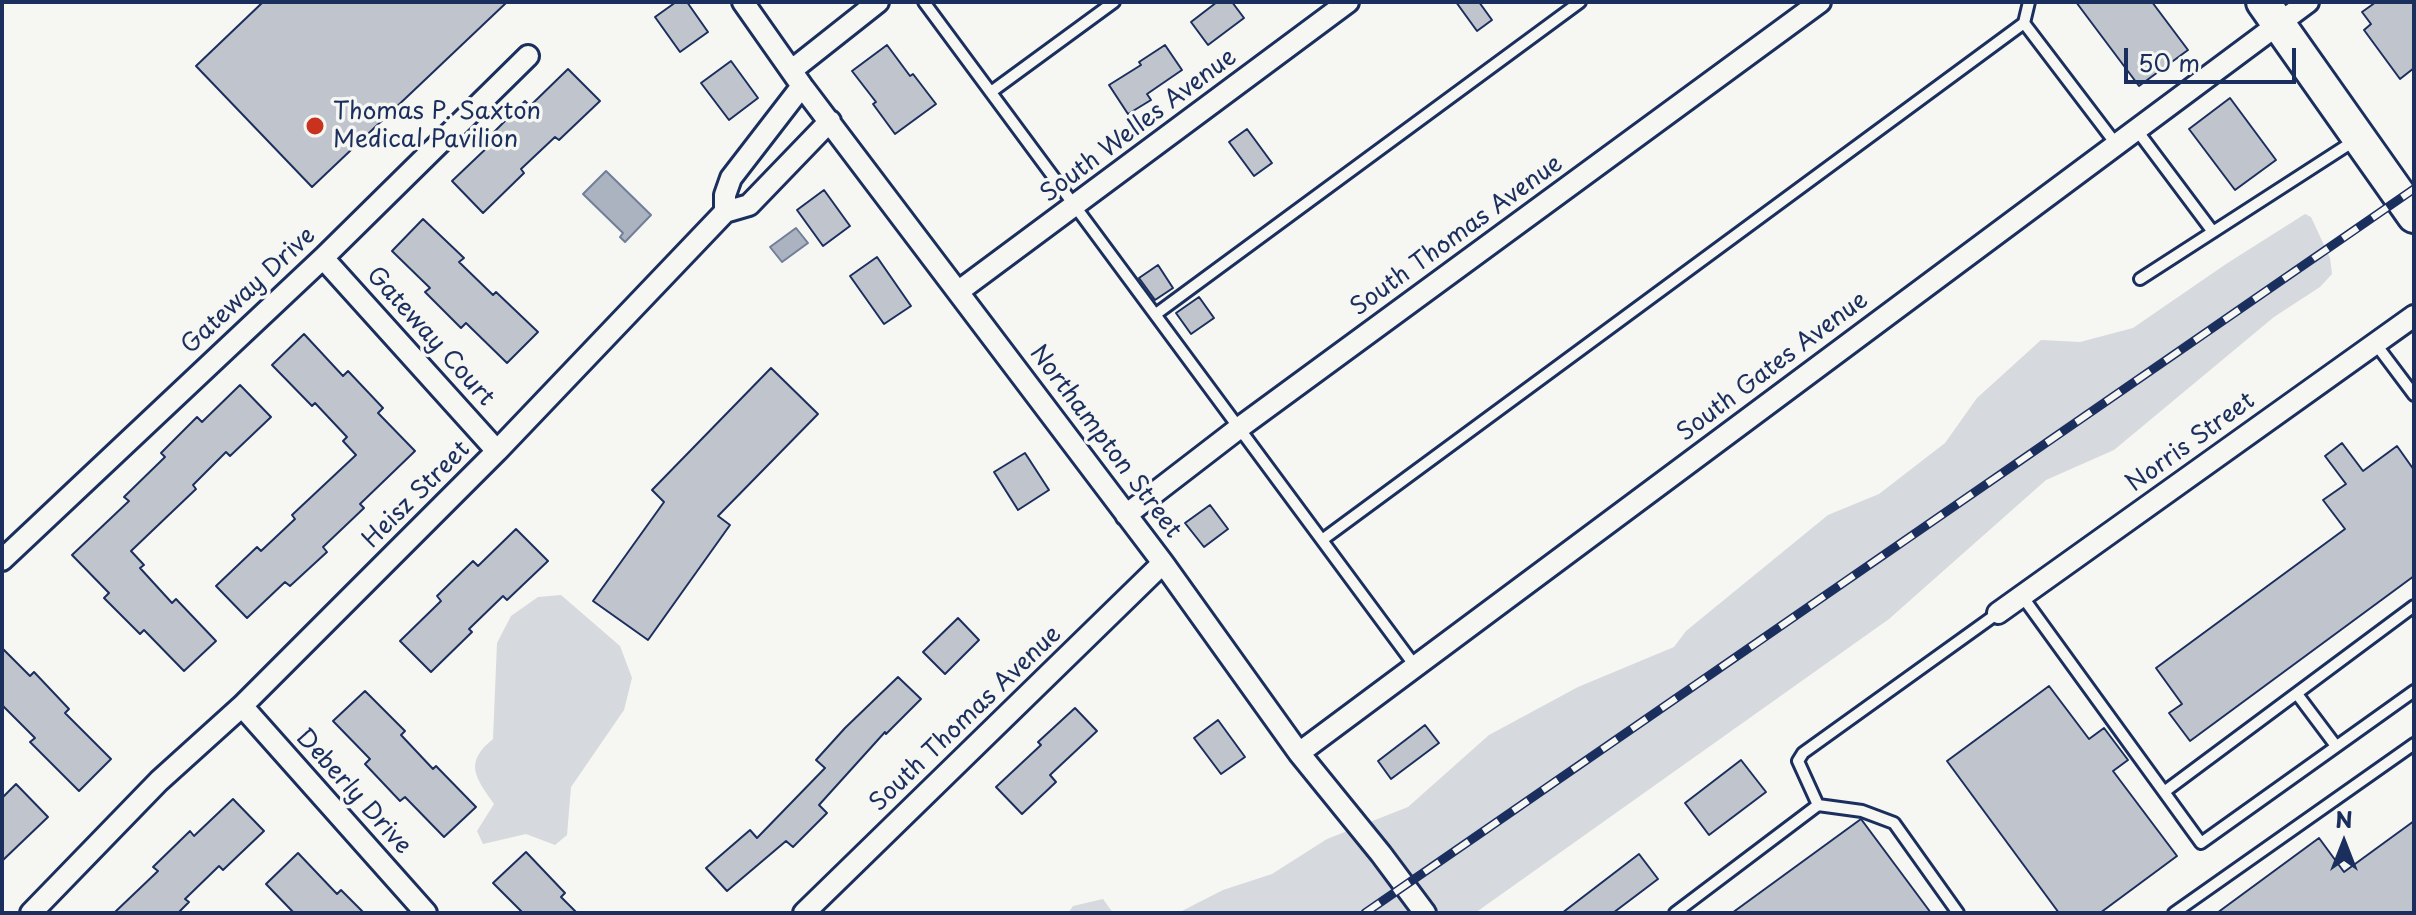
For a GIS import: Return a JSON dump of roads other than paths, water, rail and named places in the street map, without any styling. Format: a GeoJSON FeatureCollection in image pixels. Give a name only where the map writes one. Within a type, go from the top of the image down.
{"type":"FeatureCollection","features":[{"type":"Feature","properties":{"kind":"main road"},"geometry":{"type":"LineString","coordinates":[[2271,13],[2414,216]]}},
{"type":"Feature","properties":{"kind":"street","name":"Northampton Street"},"geometry":{"type":"LineString","coordinates":[[743,2],[1163,563],[1299,753],[1425,913]]}},
{"type":"Feature","properties":{"kind":"street"},"geometry":{"type":"LineString","coordinates":[[830,121],[749,205],[725,212],[725,195],[731,178],[797,78],[878,2]]}},
{"type":"Feature","properties":{"kind":"street","name":"South Welles Avenue"},"geometry":{"type":"LineString","coordinates":[[959,291],[1348,2]]}},
{"type":"Feature","properties":{"kind":"street","name":"South Thomas Avenue"},"geometry":{"type":"LineString","coordinates":[[1126,515],[1239,428],[1820,2]]}},
{"type":"Feature","properties":{"kind":"street","name":"South Gates Avenue"},"geometry":{"type":"LineString","coordinates":[[1299,753],[2136,129],[2271,13],[2308,2]]}},
{"type":"Feature","properties":{"kind":"street","name":"Gateway Drive"},"geometry":{"type":"LineString","coordinates":[[2,560],[323,258],[528,56]]}},
{"type":"Feature","properties":{"kind":"street","name":"Heisz Street"},"geometry":{"type":"LineString","coordinates":[[33,912],[159,781],[242,706],[497,451],[725,212]]}},
{"type":"Feature","properties":{"kind":"street","name":"Gateway Court"},"geometry":{"type":"LineString","coordinates":[[323,258],[497,451]]}},
{"type":"Feature","properties":{"kind":"street","name":"Norris Street"},"geometry":{"type":"LineString","coordinates":[[1998,613],[2414,316]]}},
{"type":"Feature","properties":{"kind":"street","name":"South Thomas Avenue"},"geometry":{"type":"LineString","coordinates":[[804,913],[1163,563]]}},
{"type":"Feature","properties":{"kind":"street","name":"Deberly Drive"},"geometry":{"type":"LineString","coordinates":[[242,706],[426,913]]}},
{"type":"Feature","properties":{"kind":"lane"},"geometry":{"type":"LineString","coordinates":[[924,2],[1415,666]]}},
{"type":"Feature","properties":{"kind":"lane"},"geometry":{"type":"LineString","coordinates":[[991,92],[1114,2]]}},
{"type":"Feature","properties":{"kind":"lane"},"geometry":{"type":"LineString","coordinates":[[1156,314],[1580,2]]}},
{"type":"Feature","properties":{"kind":"lane"},"geometry":{"type":"LineString","coordinates":[[1322,540],[2024,23],[2029,2]]}},
{"type":"Feature","properties":{"kind":"lane"},"geometry":{"type":"LineString","coordinates":[[2024,23],[2116,144]]}},
{"type":"Feature","properties":{"kind":"lane"},"geometry":{"type":"LineString","coordinates":[[2136,129],[2213,232]]}},
{"type":"Feature","properties":{"kind":"lane"},"geometry":{"type":"LineString","coordinates":[[2140,279],[2358,138]]}},
{"type":"Feature","properties":{"kind":"lane"},"geometry":{"type":"LineString","coordinates":[[2375,343],[2414,395]]}},
{"type":"Feature","properties":{"kind":"lane"},"geometry":{"type":"LineString","coordinates":[[2022,596],[2201,843],[2414,691]]}},
{"type":"Feature","properties":{"kind":"lane"},"geometry":{"type":"LineString","coordinates":[[2164,792],[2414,606]]}},
{"type":"Feature","properties":{"kind":"lane"},"geometry":{"type":"LineString","coordinates":[[1818,805],[1798,761],[1803,753],[1998,613]]}},
{"type":"Feature","properties":{"kind":"lane"},"geometry":{"type":"LineString","coordinates":[[2297,694],[2336,746]]}},
{"type":"Feature","properties":{"kind":"lane"},"geometry":{"type":"LineString","coordinates":[[2174,913],[2414,744]]}},
{"type":"Feature","properties":{"kind":"lane"},"geometry":{"type":"LineString","coordinates":[[1675,913],[1818,805],[1862,811],[1894,823],[1958,913]]}},
{"type":"Feature","properties":{"kind":"railway"},"geometry":{"type":"LineString","coordinates":[[1365,913],[2414,189]]}},
{"type":"Feature","properties":{"kind":"place","name":"Thomas P. Saxton Medical Pavilion"},"geometry":{"type":"Point","coordinates":[315,126]}}]}
